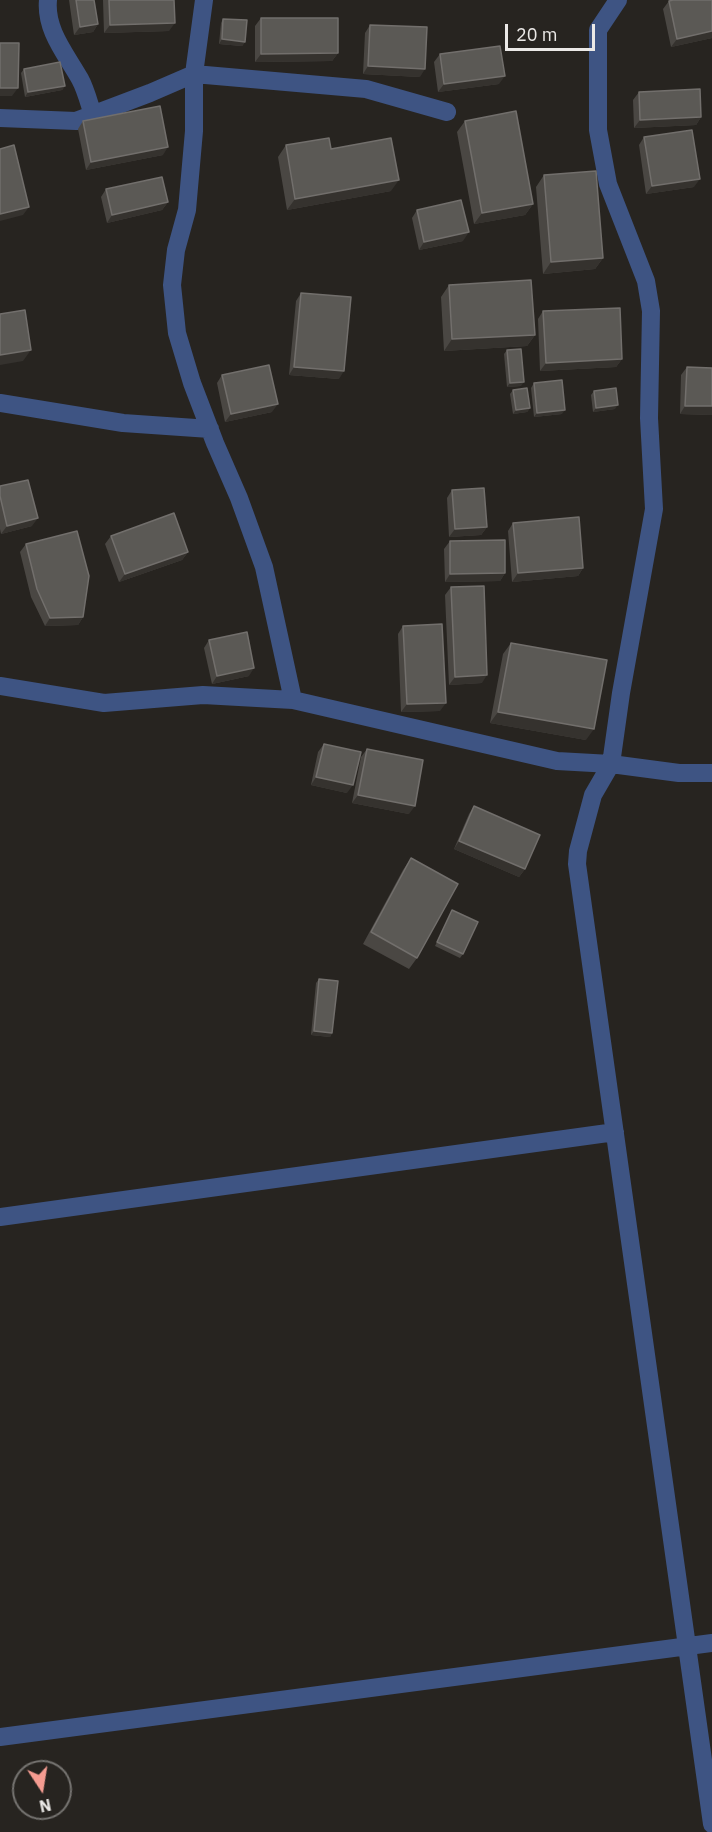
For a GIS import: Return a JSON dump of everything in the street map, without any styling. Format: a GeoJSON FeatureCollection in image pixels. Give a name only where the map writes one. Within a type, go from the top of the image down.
{"type":"FeatureCollection","features":[{"type":"Feature","properties":{"kind":"street"},"geometry":{"type":"LineString","coordinates":[[48,0],[47,7],[56,40],[81,80],[93,115]]}},
{"type":"Feature","properties":{"kind":"street"},"geometry":{"type":"LineString","coordinates":[[204,0],[194,74],[194,131],[187,210],[176,250],[172,285],[177,333],[192,383],[239,498],[264,567],[293,700]]}},
{"type":"Feature","properties":{"kind":"street"},"geometry":{"type":"LineString","coordinates":[[618,0],[598,30],[598,130],[608,184],[646,281],[651,311],[649,418],[654,509],[621,693],[611,764],[593,795],[578,851],[577,864],[712,1824]]}},
{"type":"Feature","properties":{"kind":"street"},"geometry":{"type":"LineString","coordinates":[[0,118],[76,120],[194,74],[366,88],[447,112]]}},
{"type":"Feature","properties":{"kind":"street"},"geometry":{"type":"LineString","coordinates":[[0,403],[123,423],[210,429]]}},
{"type":"Feature","properties":{"kind":"street"},"geometry":{"type":"LineString","coordinates":[[0,686],[104,704],[202,695],[293,700],[557,761],[611,764],[679,773],[712,773]]}},
{"type":"Feature","properties":{"kind":"street"},"geometry":{"type":"LineString","coordinates":[[0,1217],[615,1132]]}},
{"type":"Feature","properties":{"kind":"street"},"geometry":{"type":"LineString","coordinates":[[0,1737],[712,1642]]}},
{"type":"Feature","properties":{"kind":"building"},"geometry":{"type":"Polygon","coordinates":[[[76,0],[94,0],[98,24],[80,27],[76,0]]]}},
{"type":"Feature","properties":{"kind":"building"},"geometry":{"type":"Polygon","coordinates":[[[109,0],[174,0],[175,23],[110,25],[109,0]]]}},
{"type":"Feature","properties":{"kind":"building"},"geometry":{"type":"Polygon","coordinates":[[[712,0],[712,31],[677,39],[669,1],[712,0]]]}},
{"type":"Feature","properties":{"kind":"building"},"geometry":{"type":"Polygon","coordinates":[[[261,18],[338,18],[338,53],[261,54],[261,18]]]}},
{"type":"Feature","properties":{"kind":"building"},"geometry":{"type":"Polygon","coordinates":[[[223,19],[247,20],[245,42],[222,39],[223,19]]]}},
{"type":"Feature","properties":{"kind":"building"},"geometry":{"type":"Polygon","coordinates":[[[370,25],[427,27],[425,69],[368,66],[370,25]]]}},
{"type":"Feature","properties":{"kind":"building"},"geometry":{"type":"Polygon","coordinates":[[[0,43],[19,43],[18,88],[0,88],[0,43]]]}},
{"type":"Feature","properties":{"kind":"building"},"geometry":{"type":"Polygon","coordinates":[[[500,46],[505,76],[444,84],[440,54],[500,46]]]}},
{"type":"Feature","properties":{"kind":"building"},"geometry":{"type":"Polygon","coordinates":[[[60,62],[65,86],[28,92],[24,69],[60,62]]]}},
{"type":"Feature","properties":{"kind":"building"},"geometry":{"type":"Polygon","coordinates":[[[700,89],[701,117],[640,120],[639,92],[700,89]]]}},
{"type":"Feature","properties":{"kind":"building"},"geometry":{"type":"Polygon","coordinates":[[[160,106],[168,147],[91,162],[83,121],[160,106]]]}},
{"type":"Feature","properties":{"kind":"building"},"geometry":{"type":"Polygon","coordinates":[[[516,111],[533,204],[482,213],[465,121],[516,111]]]}},
{"type":"Feature","properties":{"kind":"building"},"geometry":{"type":"Polygon","coordinates":[[[692,130],[700,179],[652,186],[644,137],[692,130]]]}},
{"type":"Feature","properties":{"kind":"building"},"geometry":{"type":"Polygon","coordinates":[[[329,138],[331,149],[391,138],[399,180],[295,199],[286,145],[329,138]]]}},
{"type":"Feature","properties":{"kind":"building"},"geometry":{"type":"Polygon","coordinates":[[[14,145],[29,207],[0,214],[0,149],[14,145]]]}},
{"type":"Feature","properties":{"kind":"building"},"geometry":{"type":"Polygon","coordinates":[[[596,171],[603,258],[551,262],[544,175],[596,171]]]}},
{"type":"Feature","properties":{"kind":"building"},"geometry":{"type":"Polygon","coordinates":[[[162,177],[168,202],[112,215],[106,189],[162,177]]]}},
{"type":"Feature","properties":{"kind":"building"},"geometry":{"type":"Polygon","coordinates":[[[461,200],[469,232],[424,242],[417,210],[461,200]]]}},
{"type":"Feature","properties":{"kind":"building"},"geometry":{"type":"Polygon","coordinates":[[[531,280],[535,335],[452,339],[449,285],[531,280]]]}},
{"type":"Feature","properties":{"kind":"building"},"geometry":{"type":"Polygon","coordinates":[[[301,293],[351,297],[344,371],[294,367],[301,293]]]}},
{"type":"Feature","properties":{"kind":"building"},"geometry":{"type":"Polygon","coordinates":[[[620,308],[622,359],[546,363],[543,311],[620,308]]]}},
{"type":"Feature","properties":{"kind":"building"},"geometry":{"type":"Polygon","coordinates":[[[25,310],[31,350],[0,355],[0,314],[25,310]]]}},
{"type":"Feature","properties":{"kind":"building"},"geometry":{"type":"Polygon","coordinates":[[[521,349],[524,382],[510,383],[507,350],[521,349]]]}},
{"type":"Feature","properties":{"kind":"building"},"geometry":{"type":"Polygon","coordinates":[[[269,365],[278,404],[231,414],[222,375],[269,365]]]}},
{"type":"Feature","properties":{"kind":"building"},"geometry":{"type":"Polygon","coordinates":[[[687,367],[712,368],[712,406],[685,406],[687,367]]]}},
{"type":"Feature","properties":{"kind":"building"},"geometry":{"type":"Polygon","coordinates":[[[562,380],[565,410],[537,413],[534,383],[562,380]]]}},
{"type":"Feature","properties":{"kind":"building"},"geometry":{"type":"Polygon","coordinates":[[[527,388],[530,408],[516,410],[513,390],[527,388]]]}},
{"type":"Feature","properties":{"kind":"building"},"geometry":{"type":"Polygon","coordinates":[[[616,388],[618,405],[596,408],[594,391],[616,388]]]}},
{"type":"Feature","properties":{"kind":"building"},"geometry":{"type":"Polygon","coordinates":[[[28,480],[38,518],[7,526],[0,486],[28,480]]]}},
{"type":"Feature","properties":{"kind":"building"},"geometry":{"type":"Polygon","coordinates":[[[484,488],[487,527],[455,529],[452,490],[484,488]]]}},
{"type":"Feature","properties":{"kind":"building"},"geometry":{"type":"Polygon","coordinates":[[[174,513],[188,552],[125,574],[111,536],[174,513]]]}},
{"type":"Feature","properties":{"kind":"building"},"geometry":{"type":"Polygon","coordinates":[[[579,517],[583,568],[518,573],[513,523],[579,517]]]}},
{"type":"Feature","properties":{"kind":"building"},"geometry":{"type":"Polygon","coordinates":[[[77,531],[89,576],[83,617],[50,618],[37,589],[26,544],[77,531]]]}},
{"type":"Feature","properties":{"kind":"building"},"geometry":{"type":"Polygon","coordinates":[[[505,540],[505,573],[450,574],[450,541],[505,540]]]}},
{"type":"Feature","properties":{"kind":"building"},"geometry":{"type":"Polygon","coordinates":[[[484,586],[487,675],[455,677],[451,587],[484,586]]]}},
{"type":"Feature","properties":{"kind":"building"},"geometry":{"type":"Polygon","coordinates":[[[442,624],[446,703],[407,704],[403,626],[442,624]]]}},
{"type":"Feature","properties":{"kind":"building"},"geometry":{"type":"Polygon","coordinates":[[[247,632],[254,668],[217,676],[209,640],[247,632]]]}},
{"type":"Feature","properties":{"kind":"building"},"geometry":{"type":"Polygon","coordinates":[[[511,643],[607,660],[594,729],[498,712],[511,643]]]}},
{"type":"Feature","properties":{"kind":"building"},"geometry":{"type":"Polygon","coordinates":[[[324,744],[361,752],[353,785],[316,777],[324,744]]]}},
{"type":"Feature","properties":{"kind":"building"},"geometry":{"type":"Polygon","coordinates":[[[367,749],[423,760],[415,806],[358,795],[367,749]]]}},
{"type":"Feature","properties":{"kind":"building"},"geometry":{"type":"Polygon","coordinates":[[[474,806],[540,835],[525,869],[459,841],[474,806]]]}},
{"type":"Feature","properties":{"kind":"building"},"geometry":{"type":"Polygon","coordinates":[[[411,858],[458,884],[417,958],[371,932],[411,858]]]}},
{"type":"Feature","properties":{"kind":"building"},"geometry":{"type":"Polygon","coordinates":[[[452,910],[478,922],[463,954],[437,942],[452,910]]]}},
{"type":"Feature","properties":{"kind":"building"},"geometry":{"type":"Polygon","coordinates":[[[319,979],[338,981],[332,1033],[314,1031],[319,979]]]}}]}
